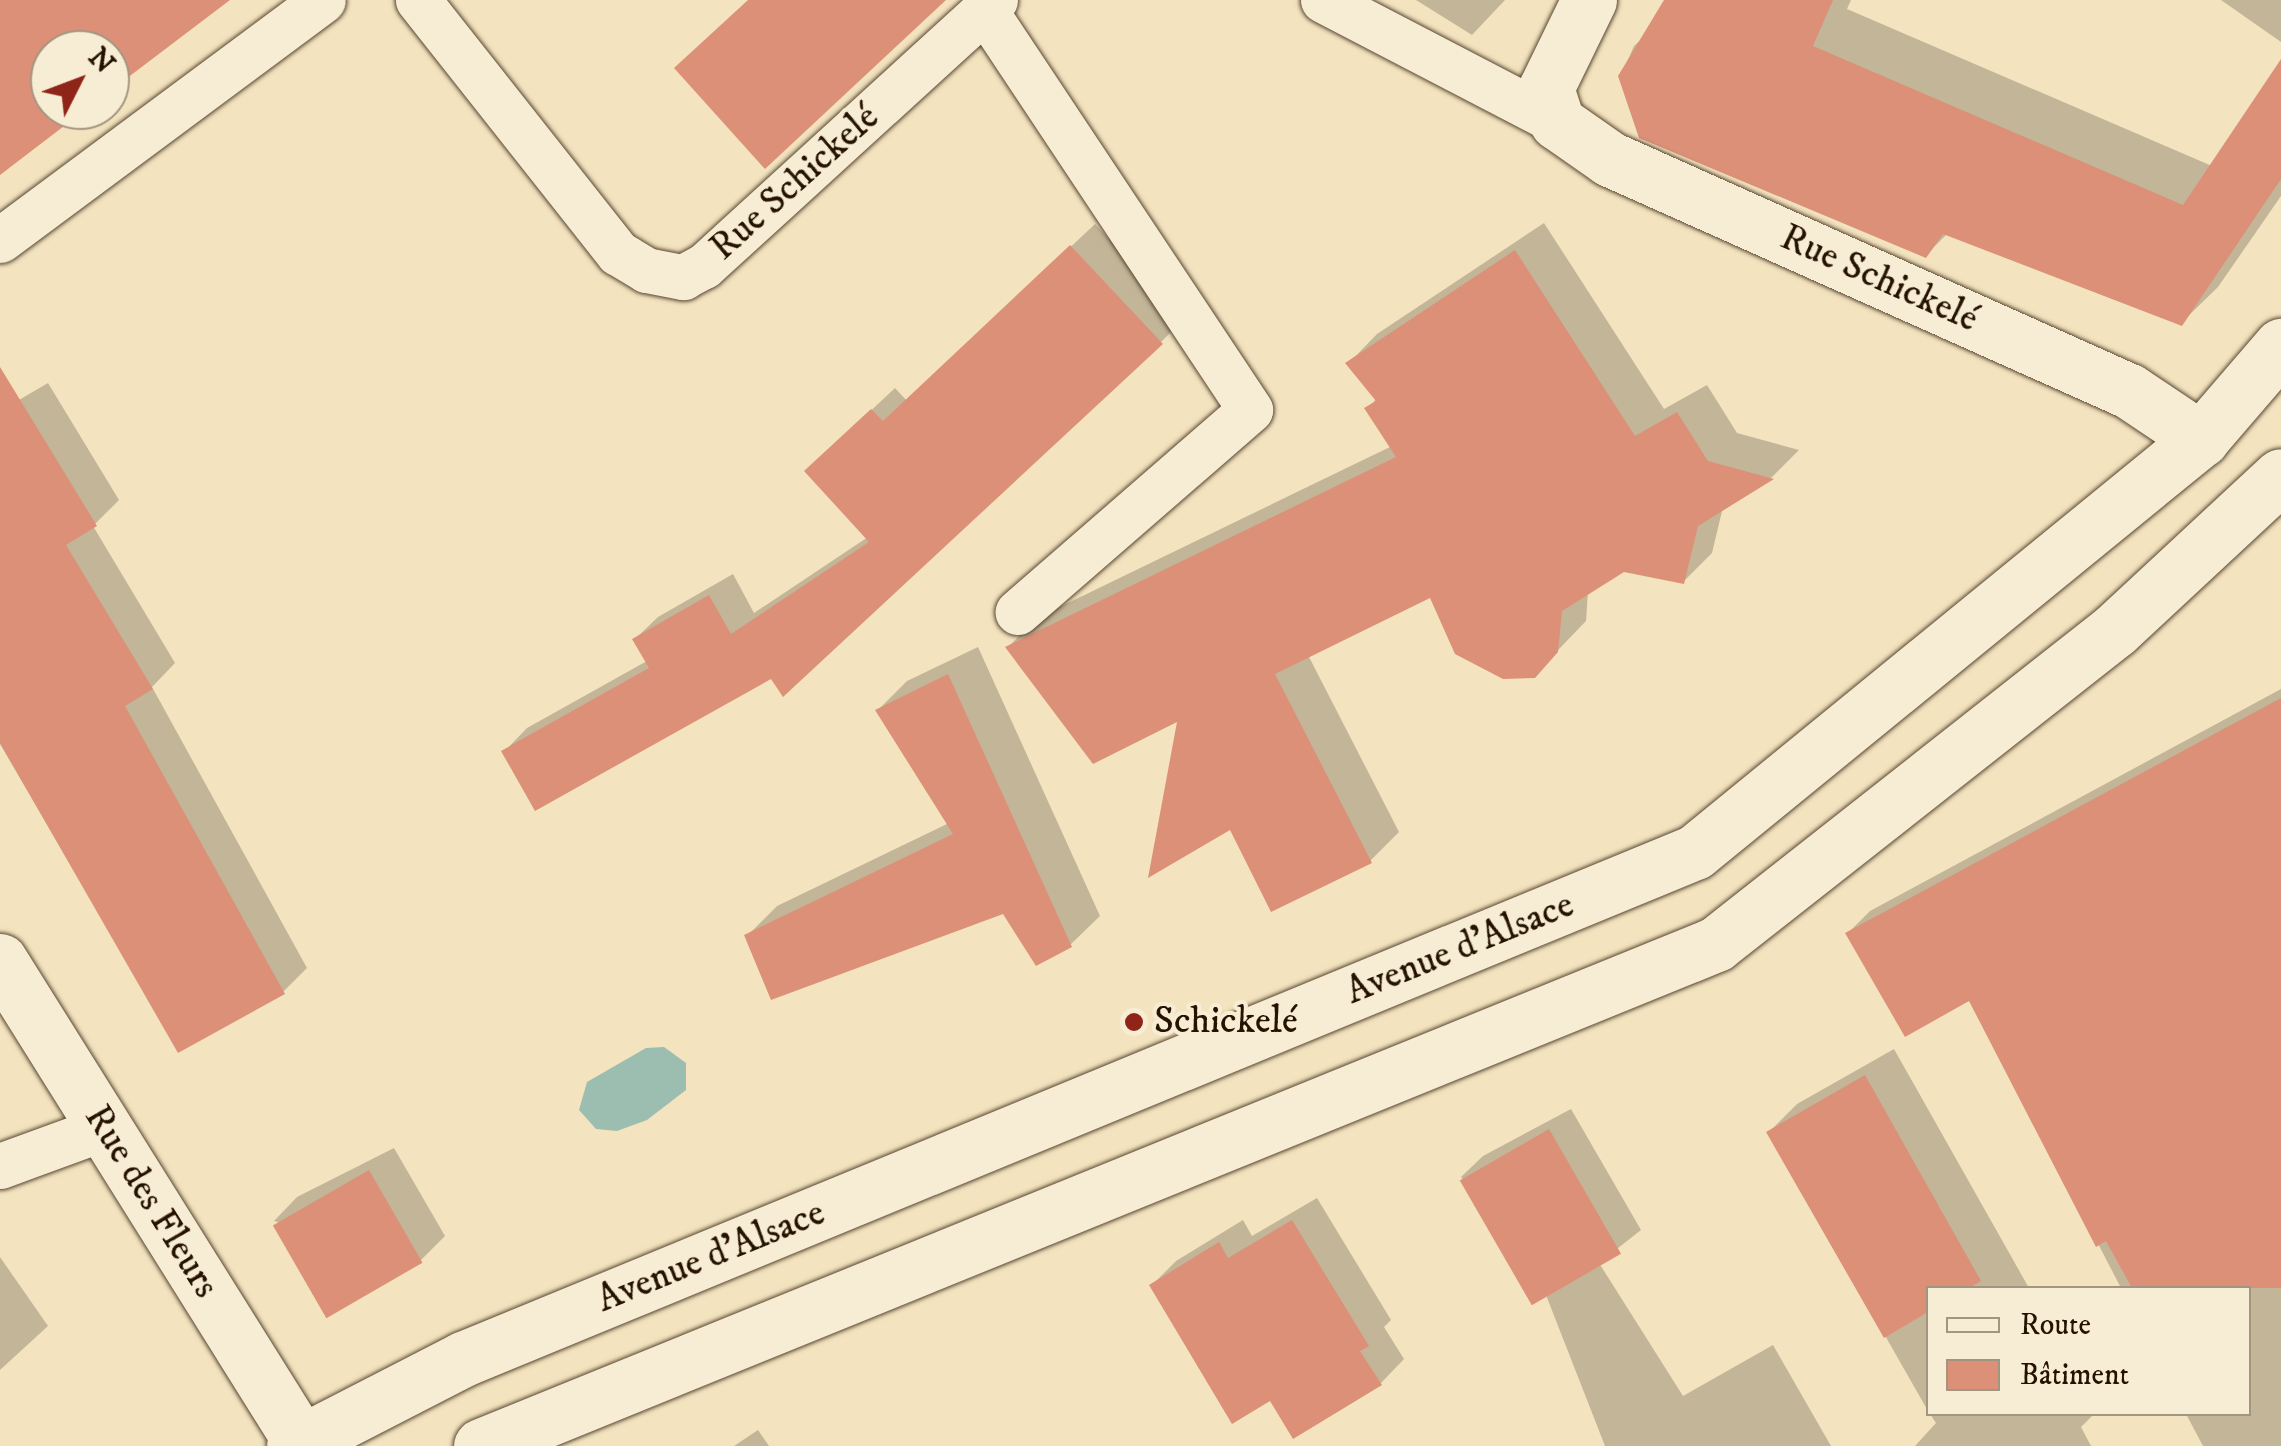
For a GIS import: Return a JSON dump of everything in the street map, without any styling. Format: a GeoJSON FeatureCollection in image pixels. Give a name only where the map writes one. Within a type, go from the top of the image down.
{"type":"FeatureCollection","features":[{"type":"Feature","properties":{"kind":"main road"},"geometry":{"type":"LineString","coordinates":[[1556,122],[1546,88],[1589,0]]}},
{"type":"Feature","properties":{"kind":"main road","name":"Rue Schickelé"},"geometry":{"type":"LineString","coordinates":[[1556,122],[1610,158],[2129,391],[2201,439]]}},
{"type":"Feature","properties":{"kind":"main road","name":"Avenue d'Alsace"},"geometry":{"type":"LineString","coordinates":[[298,1444],[463,1359],[1695,852],[2201,439],[2281,346]]}},
{"type":"Feature","properties":{"kind":"main road"},"geometry":{"type":"LineString","coordinates":[[496,1443],[1716,944],[2115,630],[2277,485],[2201,439]]}},
{"type":"Feature","properties":{"kind":"main road","name":"Rue des Fleurs"},"geometry":{"type":"LineString","coordinates":[[0,962],[298,1444]]}},
{"type":"Feature","properties":{"kind":"lane"},"geometry":{"type":"LineString","coordinates":[[0,240],[323,0]]}},
{"type":"Feature","properties":{"kind":"lane","name":"Rue Schickelé"},"geometry":{"type":"LineString","coordinates":[[418,0],[618,254],[646,270],[683,277],[704,266],[990,5]]}},
{"type":"Feature","properties":{"kind":"lane","name":"Rue Schickelé"},"geometry":{"type":"LineString","coordinates":[[1323,0],[1556,122]]}},
{"type":"Feature","properties":{"kind":"lane"},"geometry":{"type":"LineString","coordinates":[[990,5],[1250,410],[1018,612]]}},
{"type":"Feature","properties":{"kind":"lane"},"geometry":{"type":"LineString","coordinates":[[0,1166],[104,1128]]}},
{"type":"Feature","properties":{"kind":"shaded area"},"geometry":{"type":"Polygon","coordinates":[[[664,1047],[686,1063],[686,1090],[647,1120],[617,1131],[596,1129],[579,1110],[587,1082],[646,1048],[664,1047]]]}},
{"type":"Feature","properties":{"kind":"building"},"geometry":{"type":"Polygon","coordinates":[[[0,0],[230,0],[130,76],[130,30],[30,30],[30,130],[59,130],[0,175],[0,0]]]}},
{"type":"Feature","properties":{"kind":"building"},"geometry":{"type":"Polygon","coordinates":[[[748,0],[946,0],[765,169],[674,68],[748,0]]]}},
{"type":"Feature","properties":{"kind":"building"},"geometry":{"type":"Polygon","coordinates":[[[1664,0],[1833,0],[1813,46],[2183,205],[2281,59],[2281,179],[2182,326],[1943,234],[1926,258],[1639,138],[1618,76],[1664,0]]]}},
{"type":"Feature","properties":{"kind":"building"},"geometry":{"type":"Polygon","coordinates":[[[1070,245],[1163,344],[783,697],[771,679],[535,811],[501,751],[649,668],[632,639],[709,595],[731,634],[869,542],[804,471],[871,409],[883,421],[1070,245]]]}},
{"type":"Feature","properties":{"kind":"building"},"geometry":{"type":"Polygon","coordinates":[[[1515,250],[1635,436],[1677,412],[1708,461],[1774,479],[1698,526],[1684,584],[1624,572],[1562,611],[1558,652],[1535,678],[1503,679],[1455,654],[1430,598],[1275,674],[1372,863],[1271,912],[1230,830],[1148,878],[1177,722],[1093,764],[1005,647],[1396,457],[1364,408],[1376,401],[1345,363],[1515,250]]]}},
{"type":"Feature","properties":{"kind":"building"},"geometry":{"type":"Polygon","coordinates":[[[0,367],[97,526],[66,545],[153,689],[125,706],[285,994],[178,1053],[0,743],[0,367]]]}},
{"type":"Feature","properties":{"kind":"building"},"geometry":{"type":"Polygon","coordinates":[[[948,674],[1072,947],[1036,966],[1003,914],[771,1000],[744,935],[953,834],[875,710],[948,674]]]}},
{"type":"Feature","properties":{"kind":"building"},"geometry":{"type":"Polygon","coordinates":[[[2281,698],[2281,1288],[2131,1286],[2106,1241],[2096,1247],[1969,1001],[1905,1037],[1845,933],[2281,698]]]}},
{"type":"Feature","properties":{"kind":"building"},"geometry":{"type":"Polygon","coordinates":[[[1865,1075],[1981,1281],[1972,1286],[1926,1286],[1926,1313],[1884,1338],[1766,1132],[1865,1075]]]}},
{"type":"Feature","properties":{"kind":"building"},"geometry":{"type":"Polygon","coordinates":[[[1549,1129],[1621,1254],[1532,1305],[1460,1180],[1549,1129]]]}},
{"type":"Feature","properties":{"kind":"building"},"geometry":{"type":"Polygon","coordinates":[[[369,1170],[422,1263],[326,1318],[273,1226],[369,1170]]]}},
{"type":"Feature","properties":{"kind":"building"},"geometry":{"type":"Polygon","coordinates":[[[1292,1220],[1369,1346],[1360,1351],[1382,1385],[1293,1439],[1270,1401],[1232,1424],[1149,1285],[1219,1242],[1228,1258],[1292,1220]]]}},
{"type":"Feature","properties":{"kind":"place","name":"Schickelé"},"geometry":{"type":"Point","coordinates":[1134,1022]}}]}
